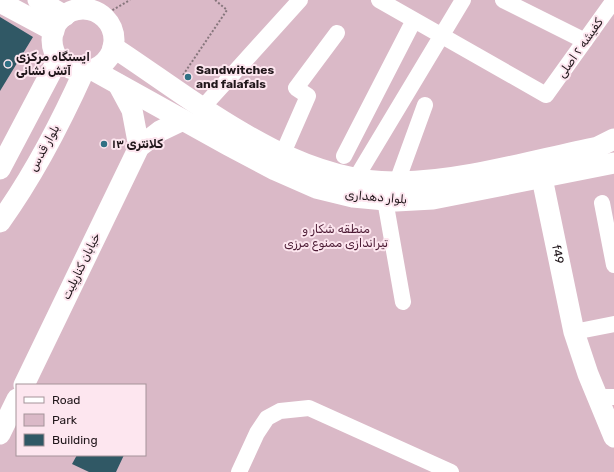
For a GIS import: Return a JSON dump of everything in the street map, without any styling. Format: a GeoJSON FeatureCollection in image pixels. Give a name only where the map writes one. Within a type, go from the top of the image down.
{"type":"FeatureCollection","features":[{"type":"Feature","properties":{"kind":"main road"},"geometry":{"type":"LineString","coordinates":[[38,0],[67,15]]}},
{"type":"Feature","properties":{"kind":"main road"},"geometry":{"type":"LineString","coordinates":[[0,2],[67,15],[104,8],[112,30],[113,47],[104,63],[89,70],[70,68],[58,58],[54,50],[67,15]]}},
{"type":"Feature","properties":{"kind":"main road","name":"بلوار دهداری"},"geometry":{"type":"LineString","coordinates":[[113,47],[236,129],[283,153],[322,170],[356,178],[397,182],[431,181],[598,147],[614,139]]}},
{"type":"Feature","properties":{"kind":"main road"},"geometry":{"type":"LineString","coordinates":[[0,169],[58,58]]}},
{"type":"Feature","properties":{"kind":"main road","name":"بلوار دهداری"},"geometry":{"type":"LineString","coordinates":[[89,70],[118,84],[275,170],[316,188],[353,197],[386,200],[433,199],[614,163]]}},
{"type":"Feature","properties":{"kind":"main road","name":"بلوار قدس"},"geometry":{"type":"LineString","coordinates":[[0,222],[18,196],[89,70]]}},
{"type":"Feature","properties":{"kind":"main road"},"geometry":{"type":"LineString","coordinates":[[154,104],[150,92],[151,87],[160,83],[171,85]]}},
{"type":"Feature","properties":{"kind":"main road"},"geometry":{"type":"LineString","coordinates":[[118,84],[132,110],[139,147]]}},
{"type":"Feature","properties":{"kind":"main road","name":"خیابان کنارپلیت"},"geometry":{"type":"LineString","coordinates":[[24,384],[139,147],[160,131],[183,120]]}},
{"type":"Feature","properties":{"kind":"main road","name":"f49"},"geometry":{"type":"LineString","coordinates":[[542,178],[574,332],[588,374],[606,397],[614,436]]}},
{"type":"Feature","properties":{"kind":"main road"},"geometry":{"type":"LineString","coordinates":[[0,434],[16,401]]}},
{"type":"Feature","properties":{"kind":"street"},"geometry":{"type":"LineString","coordinates":[[203,107],[300,0]]}},
{"type":"Feature","properties":{"kind":"street"},"geometry":{"type":"LineString","coordinates":[[379,0],[441,34]]}},
{"type":"Feature","properties":{"kind":"street"},"geometry":{"type":"LineString","coordinates":[[356,178],[441,34],[463,0]]}},
{"type":"Feature","properties":{"kind":"street"},"geometry":{"type":"LineString","coordinates":[[503,0],[585,41]]}},
{"type":"Feature","properties":{"kind":"street","name":"کفیشه ۲ اصلی"},"geometry":{"type":"LineString","coordinates":[[441,34],[546,96],[614,0]]}},
{"type":"Feature","properties":{"kind":"street"},"geometry":{"type":"LineString","coordinates":[[344,156],[414,20]]}},
{"type":"Feature","properties":{"kind":"street"},"geometry":{"type":"LineString","coordinates":[[283,153],[308,96],[296,88],[336,33]]}},
{"type":"Feature","properties":{"kind":"street"},"geometry":{"type":"LineString","coordinates":[[397,182],[425,105]]}},
{"type":"Feature","properties":{"kind":"street"},"geometry":{"type":"LineString","coordinates":[[386,200],[403,302]]}},
{"type":"Feature","properties":{"kind":"street"},"geometry":{"type":"LineString","coordinates":[[602,202],[614,265]]}},
{"type":"Feature","properties":{"kind":"street"},"geometry":{"type":"LineString","coordinates":[[574,332],[614,324]]}},
{"type":"Feature","properties":{"kind":"street"},"geometry":{"type":"LineString","coordinates":[[239,472],[257,433],[266,418],[280,411],[295,408],[309,408],[451,472]]}},
{"type":"Feature","properties":{"kind":"path"},"geometry":{"type":"LineString","coordinates":[[104,8],[130,0]]}},
{"type":"Feature","properties":{"kind":"path"},"geometry":{"type":"LineString","coordinates":[[171,85],[228,10],[215,0]]}},
{"type":"Feature","properties":{"kind":"green space","name":"منطقه شکار و تیراندازی ممنوع مرزی"},"geometry":{"type":"Polygon","coordinates":[[[0,0],[614,0],[614,472],[0,472],[0,0]]]}},
{"type":"Feature","properties":{"kind":"building","name":"ایستگاه مرکزی آتش نشانی"},"geometry":{"type":"Polygon","coordinates":[[[0,17],[33,37],[0,91],[0,17]]]}},
{"type":"Feature","properties":{"kind":"building"},"geometry":{"type":"Polygon","coordinates":[[[76,456],[124,456],[116,472],[89,472],[72,464],[76,456]]]}},
{"type":"Feature","properties":{"kind":"place","name":"ایستگاه مرکزی آتش نشانی"},"geometry":{"type":"Point","coordinates":[8,64]}},
{"type":"Feature","properties":{"kind":"place","name":"Sandwitches and falafals"},"geometry":{"type":"Point","coordinates":[188,77]}},
{"type":"Feature","properties":{"kind":"place","name":"کلانتری ۱۳"},"geometry":{"type":"Point","coordinates":[104,144]}}]}
